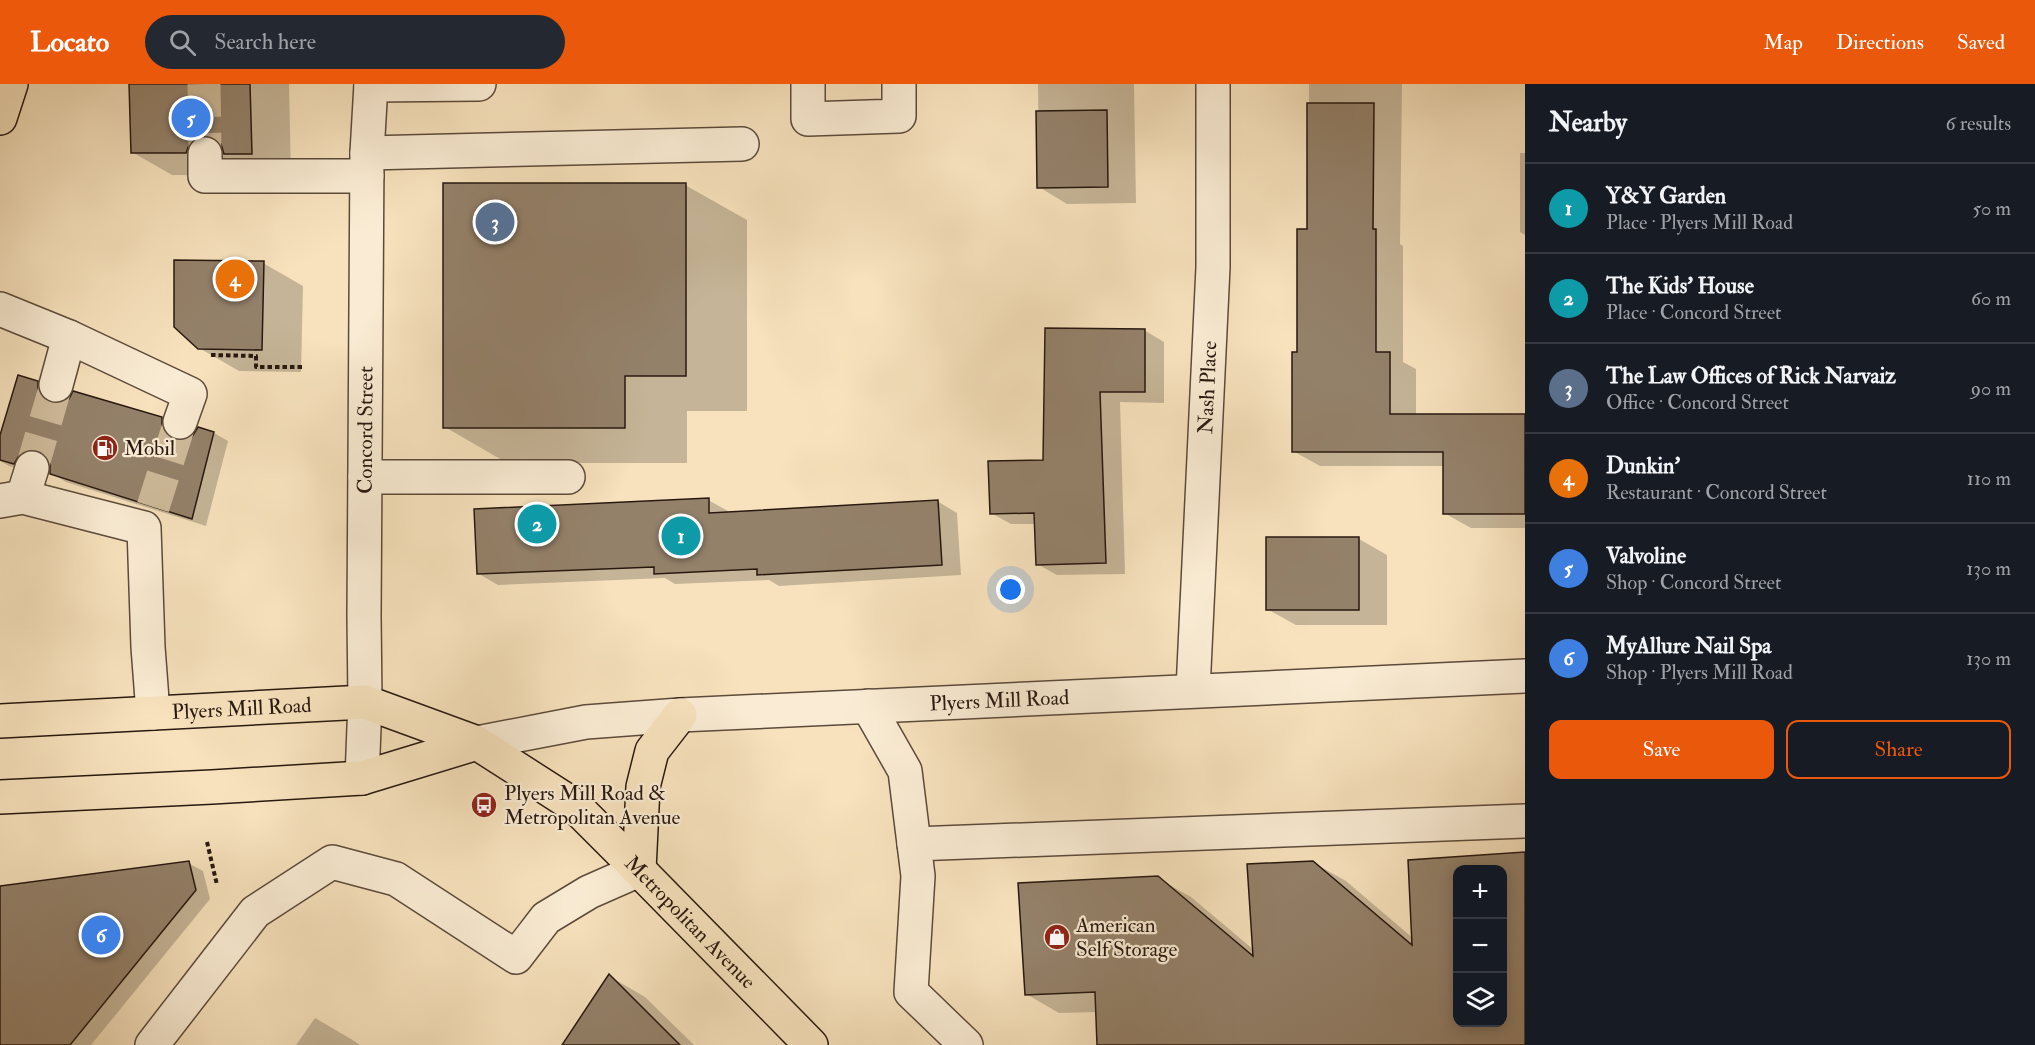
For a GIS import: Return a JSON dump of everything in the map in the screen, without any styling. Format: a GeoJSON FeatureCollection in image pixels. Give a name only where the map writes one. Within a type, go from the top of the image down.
{"type":"FeatureCollection","features":[{"type":"Feature","properties":{"kind":"main road"},"geometry":{"type":"LineString","coordinates":[[0,118],[11,84]]}},
{"type":"Feature","properties":{"kind":"main road","name":"Plyers Mill Road"},"geometry":{"type":"LineString","coordinates":[[0,721],[365,702],[477,743]]}},
{"type":"Feature","properties":{"kind":"main road"},"geometry":{"type":"LineString","coordinates":[[639,870],[643,787],[652,751],[680,715]]}},
{"type":"Feature","properties":{"kind":"main road","name":"Plyers Mill Road"},"geometry":{"type":"LineString","coordinates":[[0,797],[362,778],[477,743]]}},
{"type":"Feature","properties":{"kind":"main road","name":"Metropolitan Avenue"},"geometry":{"type":"LineString","coordinates":[[477,743],[575,806],[811,1045]]}},
{"type":"Feature","properties":{"kind":"street"},"geometry":{"type":"LineString","coordinates":[[371,85],[479,84]]}},
{"type":"Feature","properties":{"kind":"street"},"geometry":{"type":"LineString","coordinates":[[808,84],[808,119],[898,116],[899,84]]}},
{"type":"Feature","properties":{"kind":"street","name":"Nash Place"},"geometry":{"type":"LineString","coordinates":[[1193,690],[1213,267],[1213,84]]}},
{"type":"Feature","properties":{"kind":"street","name":"Concord Street"},"geometry":{"type":"LineString","coordinates":[[362,778],[365,702],[367,164],[371,85]]}},
{"type":"Feature","properties":{"kind":"street"},"geometry":{"type":"LineString","coordinates":[[205,153],[205,176],[367,164],[742,144]]}},
{"type":"Feature","properties":{"kind":"street"},"geometry":{"type":"LineString","coordinates":[[0,309],[69,337],[190,394],[180,422]]}},
{"type":"Feature","properties":{"kind":"street"},"geometry":{"type":"LineString","coordinates":[[56,385],[69,337]]}},
{"type":"Feature","properties":{"kind":"street"},"geometry":{"type":"LineString","coordinates":[[365,477],[568,477]]}},
{"type":"Feature","properties":{"kind":"street"},"geometry":{"type":"LineString","coordinates":[[18,489],[149,518],[148,647],[153,713]]}},
{"type":"Feature","properties":{"kind":"street","name":"Plyers Mill Road"},"geometry":{"type":"LineString","coordinates":[[477,743],[586,722],[680,715],[1525,676]]}},
{"type":"Feature","properties":{"kind":"street"},"geometry":{"type":"LineString","coordinates":[[868,706],[905,771],[918,876],[911,992],[966,1045]]}},
{"type":"Feature","properties":{"kind":"street"},"geometry":{"type":"LineString","coordinates":[[914,844],[1525,821]]}},
{"type":"Feature","properties":{"kind":"street"},"geometry":{"type":"LineString","coordinates":[[152,1045],[255,912],[332,862],[396,879],[516,957],[546,918],[590,892],[639,870]]}},
{"type":"Feature","properties":{"kind":"path"},"geometry":{"type":"LineString","coordinates":[[201,354],[256,356],[256,367],[303,367]]}},
{"type":"Feature","properties":{"kind":"path"},"geometry":{"type":"LineString","coordinates":[[207,843],[217,885]]}},
{"type":"Feature","properties":{"kind":"building"},"geometry":{"type":"Polygon","coordinates":[[[129,84],[250,84],[252,154],[224,154],[221,144],[215,138],[206,135],[195,138],[186,153],[131,153],[129,84]]]}},
{"type":"Feature","properties":{"kind":"building"},"geometry":{"type":"Polygon","coordinates":[[[1307,103],[1374,103],[1373,229],[1376,229],[1376,352],[1390,352],[1390,414],[1525,414],[1525,514],[1443,514],[1443,452],[1292,452],[1292,352],[1297,352],[1297,229],[1307,229],[1307,103]]]}},
{"type":"Feature","properties":{"kind":"building"},"geometry":{"type":"Polygon","coordinates":[[[1107,110],[1108,187],[1037,188],[1036,111],[1107,110]]]}},
{"type":"Feature","properties":{"kind":"building"},"geometry":{"type":"Polygon","coordinates":[[[443,183],[686,183],[686,376],[625,376],[625,428],[443,428],[443,183]]]}},
{"type":"Feature","properties":{"kind":"building"},"geometry":{"type":"Polygon","coordinates":[[[174,260],[264,261],[262,350],[198,349],[174,327],[174,260]]]}},
{"type":"Feature","properties":{"kind":"building"},"geometry":{"type":"Polygon","coordinates":[[[1045,328],[1145,329],[1145,392],[1100,392],[1106,563],[1036,565],[1034,513],[990,514],[988,461],[1043,460],[1045,328]]]}},
{"type":"Feature","properties":{"kind":"building","name":"Mobil"},"geometry":{"type":"Polygon","coordinates":[[[18,375],[38,381],[38,390],[42,398],[51,403],[61,403],[69,399],[73,391],[162,417],[165,434],[174,440],[192,437],[198,427],[214,432],[192,519],[50,474],[50,464],[46,456],[37,450],[28,450],[20,454],[14,464],[0,460],[0,435],[18,375]]]}},
{"type":"Feature","properties":{"kind":"building"},"geometry":{"type":"Polygon","coordinates":[[[709,498],[709,513],[938,500],[942,565],[757,575],[757,569],[654,574],[654,567],[477,574],[474,509],[709,498]]]}},
{"type":"Feature","properties":{"kind":"building"},"geometry":{"type":"Polygon","coordinates":[[[1266,537],[1359,537],[1359,610],[1266,610],[1266,537]]]}},
{"type":"Feature","properties":{"kind":"building"},"geometry":{"type":"Polygon","coordinates":[[[1525,852],[1525,1045],[1097,1045],[1095,992],[1025,995],[1018,883],[1158,876],[1253,956],[1247,864],[1313,861],[1412,945],[1408,860],[1525,852]]]}},
{"type":"Feature","properties":{"kind":"building"},"geometry":{"type":"Polygon","coordinates":[[[189,861],[196,890],[70,1045],[0,1045],[0,886],[189,861]]]}},
{"type":"Feature","properties":{"kind":"building"},"geometry":{"type":"Polygon","coordinates":[[[609,974],[680,1045],[562,1045],[609,974]]]}},
{"type":"Feature","properties":{"kind":"tunnel"},"geometry":{"type":"LineString","coordinates":[[204,84],[205,154]]}},
{"type":"Feature","properties":{"kind":"tunnel"},"geometry":{"type":"LineString","coordinates":[[32,468],[56,385]]}},
{"type":"Feature","properties":{"kind":"tunnel"},"geometry":{"type":"LineString","coordinates":[[153,507],[180,422]]}},
{"type":"Feature","properties":{"kind":"place","name":"Valvoline"},"geometry":{"type":"Point","coordinates":[191,118]}},
{"type":"Feature","properties":{"kind":"place","name":"The Law Offices of Rick Narvaiz"},"geometry":{"type":"Point","coordinates":[495,222]}},
{"type":"Feature","properties":{"kind":"place","name":"Dunkin'"},"geometry":{"type":"Point","coordinates":[235,279]}},
{"type":"Feature","properties":{"kind":"place","name":"Mobil"},"geometry":{"type":"Point","coordinates":[105,448]}},
{"type":"Feature","properties":{"kind":"place","name":"The Kids' House"},"geometry":{"type":"Point","coordinates":[537,524]}},
{"type":"Feature","properties":{"kind":"place","name":"Y&Y Garden"},"geometry":{"type":"Point","coordinates":[681,536]}},
{"type":"Feature","properties":{"kind":"place","name":"Plyers Mill Road & Metropolitan Avenue"},"geometry":{"type":"Point","coordinates":[484,805]}},
{"type":"Feature","properties":{"kind":"place","name":"MyAllure Nail Spa"},"geometry":{"type":"Point","coordinates":[101,935]}},
{"type":"Feature","properties":{"kind":"place","name":"American Self Storage"},"geometry":{"type":"Point","coordinates":[1057,937]}}]}
